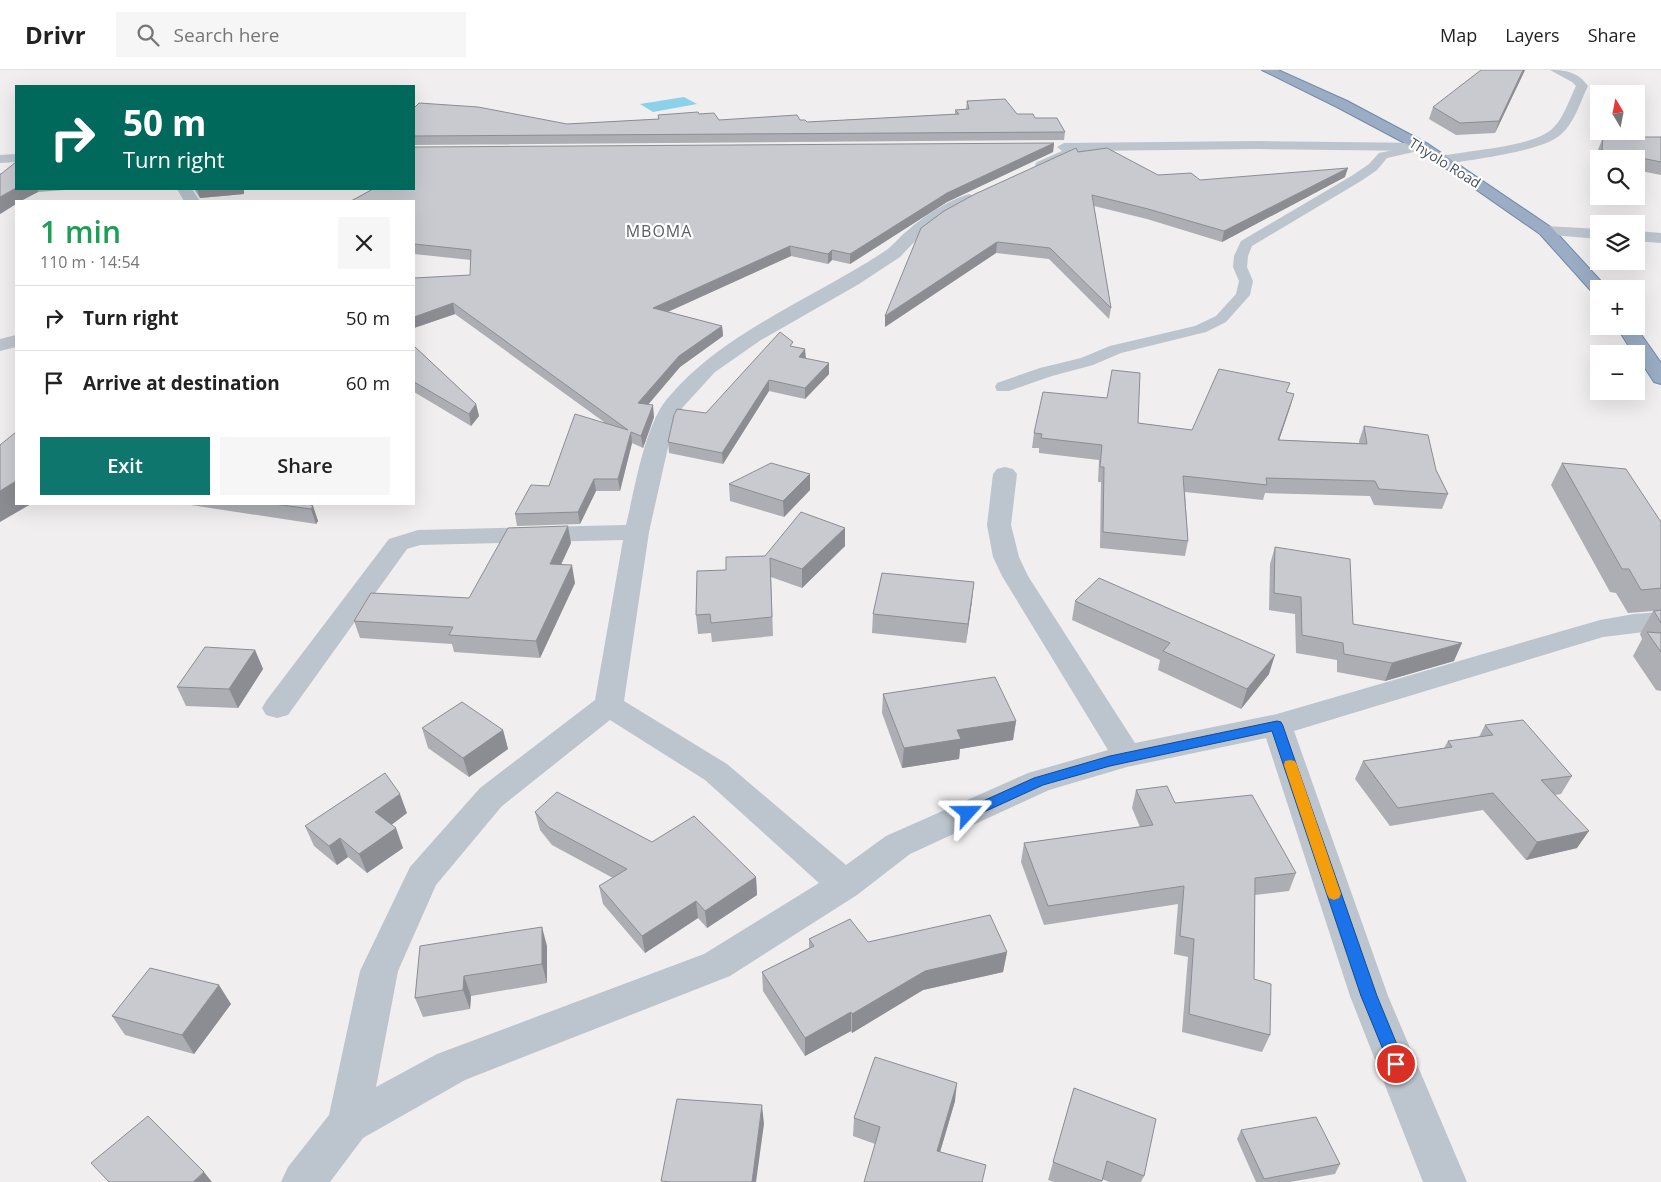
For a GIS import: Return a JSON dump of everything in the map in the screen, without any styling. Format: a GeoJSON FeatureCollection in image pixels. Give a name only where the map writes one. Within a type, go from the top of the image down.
{"type":"FeatureCollection","features":[{"type":"Feature","properties":{"kind":"highway","name":"Thyolo Road"},"geometry":{"type":"LineString","coordinates":[[1268,70],[1342,104],[1423,147],[1443,160],[1546,231],[1591,280]]}},
{"type":"Feature","properties":{"kind":"highway"},"geometry":{"type":"LineString","coordinates":[[1631,335],[1661,378]]}},
{"type":"Feature","properties":{"kind":"street"},"geometry":{"type":"LineString","coordinates":[[1443,160],[1541,140],[1555,133],[1582,86],[1576,79],[1556,70]]}},
{"type":"Feature","properties":{"kind":"street"},"geometry":{"type":"LineString","coordinates":[[1045,147],[1258,145],[1423,147]]}},
{"type":"Feature","properties":{"kind":"street"},"geometry":{"type":"LineString","coordinates":[[1018,176],[1083,146]]}},
{"type":"Feature","properties":{"kind":"street"},"geometry":{"type":"LineString","coordinates":[[0,159],[15,158]]}},
{"type":"Feature","properties":{"kind":"street"},"geometry":{"type":"LineString","coordinates":[[348,1124],[379,971],[422,877],[491,797],[609,705],[638,532],[662,425],[674,404],[708,368],[754,336],[852,280],[894,253],[913,234],[936,217],[990,189]]}},
{"type":"Feature","properties":{"kind":"street"},"geometry":{"type":"LineString","coordinates":[[1546,231],[1590,233]]}},
{"type":"Feature","properties":{"kind":"street"},"geometry":{"type":"LineString","coordinates":[[1645,237],[1661,238]]}},
{"type":"Feature","properties":{"kind":"street"},"geometry":{"type":"LineString","coordinates":[[0,345],[15,342]]}},
{"type":"Feature","properties":{"kind":"street"},"geometry":{"type":"LineString","coordinates":[[1005,474],[999,526],[1006,556],[1015,576],[1127,756]]}},
{"type":"Feature","properties":{"kind":"street"},"geometry":{"type":"LineString","coordinates":[[277,708],[398,544],[418,538],[638,532]]}},
{"type":"Feature","properties":{"kind":"street"},"geometry":{"type":"LineString","coordinates":[[303,1182],[348,1124],[451,1067],[717,964],[845,885],[898,845],[1039,782],[1127,756],[1277,726],[1600,630],[1634,622],[1661,621]]}},
{"type":"Feature","properties":{"kind":"street"},"geometry":{"type":"LineString","coordinates":[[609,705],[716,772],[845,885]]}},
{"type":"Feature","properties":{"kind":"street"},"geometry":{"type":"LineString","coordinates":[[1277,726],[1369,996],[1444,1182]]}},
{"type":"Feature","properties":{"kind":"lane"},"geometry":{"type":"LineString","coordinates":[[1003,387],[1046,372],[1087,362],[1116,349],[1200,329],[1221,319],[1235,306],[1243,295],[1246,281],[1240,267],[1241,256],[1246,244],[1357,178],[1373,167],[1384,155],[1423,147]]}},
{"type":"Feature","properties":{"kind":"water"},"geometry":{"type":"Polygon","coordinates":[[[684,97],[697,104],[653,112],[640,104],[684,97]]]}},
{"type":"Feature","properties":{"kind":"building"},"geometry":{"type":"Polygon","coordinates":[[[1481,70],[1523,70],[1499,121],[1460,123],[1433,107],[1481,70]]]}},
{"type":"Feature","properties":{"kind":"building"},"geometry":{"type":"Polygon","coordinates":[[[1005,99],[1017,114],[1033,114],[1035,118],[1057,118],[1065,132],[415,136],[415,107],[419,103],[478,107],[567,124],[659,119],[658,115],[698,112],[699,114],[714,113],[719,120],[797,115],[800,120],[807,122],[959,114],[955,110],[969,109],[967,101],[1005,99]]]}},
{"type":"Feature","properties":{"kind":"building"},"geometry":{"type":"Polygon","coordinates":[[[1645,137],[1661,137],[1661,162],[1645,159],[1645,150],[1602,150],[1603,140],[1645,140],[1645,137]]]}},
{"type":"Feature","properties":{"kind":"building"},"geometry":{"type":"Polygon","coordinates":[[[1054,143],[947,193],[850,254],[832,250],[828,254],[790,246],[653,308],[722,326],[679,356],[638,403],[653,405],[641,436],[631,432],[618,479],[594,479],[578,512],[515,514],[531,485],[549,486],[575,414],[628,430],[453,303],[415,317],[415,278],[470,275],[471,250],[415,244],[415,200],[353,200],[371,190],[415,190],[415,147],[1054,143]]]}},
{"type":"Feature","properties":{"kind":"building"},"geometry":{"type":"Polygon","coordinates":[[[1076,148],[1078,152],[1107,148],[1158,175],[1191,173],[1200,180],[1348,168],[1224,231],[1092,195],[1111,308],[1050,248],[997,242],[885,316],[921,228],[944,211],[975,194],[1076,148]]]}},
{"type":"Feature","properties":{"kind":"building"},"geometry":{"type":"Polygon","coordinates":[[[15,163],[15,189],[0,197],[0,174],[15,163]]]}},
{"type":"Feature","properties":{"kind":"building"},"geometry":{"type":"Polygon","coordinates":[[[780,332],[793,342],[790,346],[805,349],[799,357],[829,363],[805,388],[769,380],[722,453],[668,442],[677,409],[706,413],[780,332]]]}},
{"type":"Feature","properties":{"kind":"building"},"geometry":{"type":"Polygon","coordinates":[[[415,347],[476,404],[469,414],[415,383],[415,347]]]}},
{"type":"Feature","properties":{"kind":"building"},"geometry":{"type":"Polygon","coordinates":[[[1219,369],[1290,383],[1286,392],[1294,394],[1278,440],[1367,444],[1364,426],[1428,435],[1436,470],[1448,494],[1379,489],[1375,481],[1266,478],[1267,485],[1183,476],[1188,541],[1103,532],[1104,467],[1100,467],[1102,445],[1041,438],[1042,434],[1034,433],[1043,392],[1107,398],[1112,370],[1140,373],[1138,423],[1192,430],[1219,369]]]}},
{"type":"Feature","properties":{"kind":"building"},"geometry":{"type":"Polygon","coordinates":[[[15,433],[15,482],[0,491],[0,445],[15,433]]]}},
{"type":"Feature","properties":{"kind":"building"},"geometry":{"type":"Polygon","coordinates":[[[771,463],[810,474],[783,501],[729,484],[771,463]]]}},
{"type":"Feature","properties":{"kind":"building"},"geometry":{"type":"Polygon","coordinates":[[[1562,463],[1626,469],[1661,522],[1661,588],[1641,590],[1629,569],[1622,569],[1562,463]]]}},
{"type":"Feature","properties":{"kind":"building"},"geometry":{"type":"Polygon","coordinates":[[[281,505],[311,505],[313,506],[311,509],[281,505]]]}},
{"type":"Feature","properties":{"kind":"building"},"geometry":{"type":"Polygon","coordinates":[[[801,512],[845,528],[802,569],[770,558],[772,617],[711,623],[710,614],[696,615],[697,571],[726,570],[726,557],[765,556],[801,512]]]}},
{"type":"Feature","properties":{"kind":"building"},"geometry":{"type":"Polygon","coordinates":[[[568,526],[550,564],[572,565],[536,641],[449,635],[453,627],[354,621],[371,593],[469,598],[508,528],[568,526]]]}},
{"type":"Feature","properties":{"kind":"building"},"geometry":{"type":"Polygon","coordinates":[[[1275,547],[1350,559],[1353,624],[1462,643],[1392,663],[1344,654],[1343,643],[1302,635],[1301,597],[1274,593],[1275,547]]]}},
{"type":"Feature","properties":{"kind":"building"},"geometry":{"type":"Polygon","coordinates":[[[882,573],[974,582],[968,624],[873,614],[882,573]]]}},
{"type":"Feature","properties":{"kind":"building"},"geometry":{"type":"Polygon","coordinates":[[[1099,578],[1275,655],[1247,689],[1163,651],[1170,643],[1075,601],[1099,578]]]}},
{"type":"Feature","properties":{"kind":"building"},"geometry":{"type":"Polygon","coordinates":[[[1661,610],[1661,623],[1654,611],[1661,610]]]}},
{"type":"Feature","properties":{"kind":"building"},"geometry":{"type":"Polygon","coordinates":[[[1647,632],[1661,633],[1661,652],[1647,632]]]}},
{"type":"Feature","properties":{"kind":"building"},"geometry":{"type":"Polygon","coordinates":[[[205,647],[255,650],[229,689],[177,687],[205,647]]]}},
{"type":"Feature","properties":{"kind":"building"},"geometry":{"type":"Polygon","coordinates":[[[995,677],[1016,721],[957,730],[961,739],[904,748],[883,694],[995,677]]]}},
{"type":"Feature","properties":{"kind":"building"},"geometry":{"type":"Polygon","coordinates":[[[462,702],[503,730],[463,758],[422,728],[462,702]]]}},
{"type":"Feature","properties":{"kind":"building"},"geometry":{"type":"Polygon","coordinates":[[[1523,720],[1572,776],[1541,780],[1589,831],[1537,842],[1493,793],[1398,808],[1363,761],[1452,747],[1448,741],[1493,735],[1485,725],[1523,720]]]}},
{"type":"Feature","properties":{"kind":"building"},"geometry":{"type":"Polygon","coordinates":[[[385,773],[400,794],[375,812],[396,828],[359,854],[340,838],[329,846],[305,826],[385,773]]]}},
{"type":"Feature","properties":{"kind":"building"},"geometry":{"type":"Polygon","coordinates":[[[1167,786],[1175,803],[1252,795],[1296,873],[1255,878],[1254,979],[1271,984],[1270,1035],[1189,1014],[1194,939],[1180,936],[1184,886],[1048,906],[1024,843],[1153,825],[1136,790],[1167,786]]]}},
{"type":"Feature","properties":{"kind":"building"},"geometry":{"type":"Polygon","coordinates":[[[557,792],[652,842],[694,816],[756,877],[705,911],[696,901],[642,936],[599,886],[627,869],[548,827],[535,812],[557,792]]]}},
{"type":"Feature","properties":{"kind":"building"},"geometry":{"type":"Polygon","coordinates":[[[990,915],[1007,952],[925,971],[852,1014],[851,1012],[805,1038],[762,972],[814,946],[809,939],[850,919],[868,942],[990,915]]]}},
{"type":"Feature","properties":{"kind":"building"},"geometry":{"type":"Polygon","coordinates":[[[542,927],[542,964],[464,976],[463,990],[415,998],[420,946],[542,927]]]}},
{"type":"Feature","properties":{"kind":"building"},"geometry":{"type":"Polygon","coordinates":[[[150,968],[219,985],[182,1035],[112,1016],[150,968]]]}},
{"type":"Feature","properties":{"kind":"building"},"geometry":{"type":"Polygon","coordinates":[[[875,1057],[957,1083],[937,1151],[986,1165],[982,1182],[864,1182],[880,1127],[854,1118],[875,1057]]]}},
{"type":"Feature","properties":{"kind":"building"},"geometry":{"type":"Polygon","coordinates":[[[1074,1088],[1156,1119],[1144,1176],[1107,1161],[1102,1181],[1053,1162],[1074,1088]]]}},
{"type":"Feature","properties":{"kind":"building"},"geometry":{"type":"Polygon","coordinates":[[[677,1099],[762,1105],[752,1182],[661,1181],[677,1099]]]}},
{"type":"Feature","properties":{"kind":"building"},"geometry":{"type":"Polygon","coordinates":[[[148,1116],[204,1172],[193,1182],[109,1182],[91,1163],[148,1116]]]}},
{"type":"Feature","properties":{"kind":"building"},"geometry":{"type":"Polygon","coordinates":[[[1316,1117],[1340,1164],[1264,1179],[1241,1130],[1316,1117]]]}},
{"type":"Feature","properties":{"kind":"slow traffic"},"geometry":{"type":"LineString","coordinates":[[1290,765],[1334,894]]}},
{"type":"Feature","properties":{"kind":"district","name":"MBOMA"},"geometry":{"type":"Point","coordinates":[659,231]}},
{"type":"Feature","properties":{"kind":"route"},"geometry":{"type":"LineString","coordinates":[[968,813],[1039,782],[1127,756],[1277,726],[1369,996],[1396,1064]]}}]}
